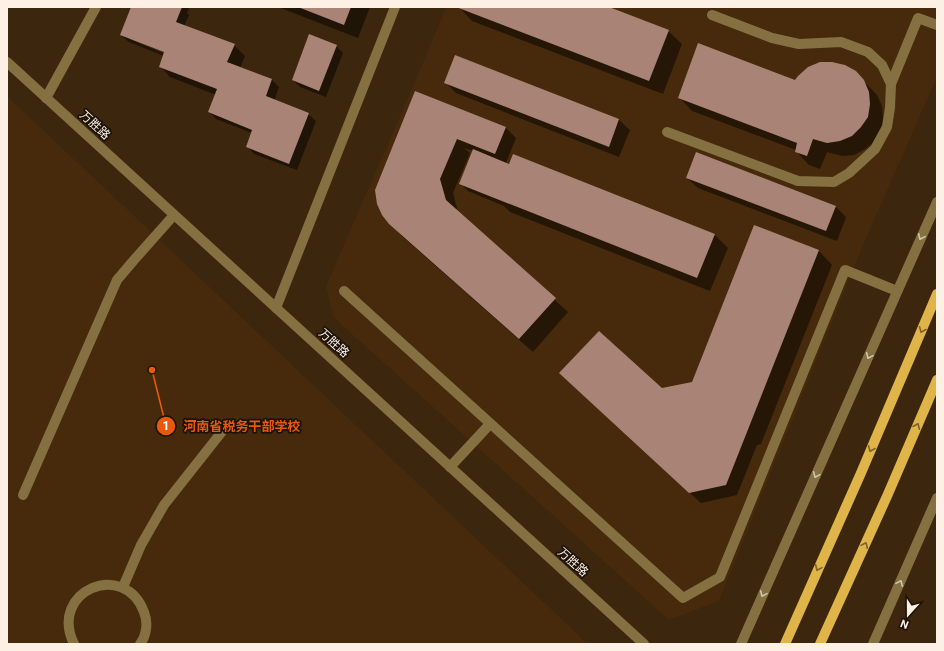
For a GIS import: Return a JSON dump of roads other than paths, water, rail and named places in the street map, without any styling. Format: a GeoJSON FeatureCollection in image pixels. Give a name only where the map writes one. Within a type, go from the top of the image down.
{"type":"FeatureCollection","features":[{"type":"Feature","properties":{"kind":"main road"},"geometry":{"type":"LineString","coordinates":[[785,644],[861,473],[937,294]]}},
{"type":"Feature","properties":{"kind":"main road"},"geometry":{"type":"LineString","coordinates":[[820,644],[888,494],[937,380]]}},
{"type":"Feature","properties":{"kind":"street"},"geometry":{"type":"LineString","coordinates":[[46,98],[96,7]]}},
{"type":"Feature","properties":{"kind":"street"},"geometry":{"type":"LineString","coordinates":[[276,308],[395,7]]}},
{"type":"Feature","properties":{"kind":"street"},"geometry":{"type":"LineString","coordinates":[[712,15],[772,38],[800,44],[841,42],[868,52],[882,65],[891,84]]}},
{"type":"Feature","properties":{"kind":"street"},"geometry":{"type":"LineString","coordinates":[[667,132],[798,181],[834,182],[849,173],[875,149],[887,127],[890,108],[891,84],[918,18],[937,25]]}},
{"type":"Feature","properties":{"kind":"street","name":"万胜路"},"geometry":{"type":"LineString","coordinates":[[7,62],[644,644]]}},
{"type":"Feature","properties":{"kind":"street"},"geometry":{"type":"LineString","coordinates":[[741,644],[937,202]]}},
{"type":"Feature","properties":{"kind":"street"},"geometry":{"type":"LineString","coordinates":[[23,495],[118,280],[174,215]]}},
{"type":"Feature","properties":{"kind":"street"},"geometry":{"type":"LineString","coordinates":[[344,291],[683,598],[720,577],[845,270],[897,291]]}},
{"type":"Feature","properties":{"kind":"street"},"geometry":{"type":"LineString","coordinates":[[450,467],[490,424]]}},
{"type":"Feature","properties":{"kind":"street"},"geometry":{"type":"LineString","coordinates":[[123,588],[141,545],[164,505],[224,429]]}},
{"type":"Feature","properties":{"kind":"street"},"geometry":{"type":"LineString","coordinates":[[873,644],[937,498]]}},
{"type":"Feature","properties":{"kind":"street"},"geometry":{"type":"LineString","coordinates":[[74,644],[69,632],[68,620],[71,608],[77,598],[86,590],[98,585],[111,584],[134,594],[141,604],[146,616],[146,629],[143,643]]}},
{"type":"Feature","properties":{"kind":"place","name":"河南省税务干部学校"},"geometry":{"type":"Point","coordinates":[152,370]}}]}
